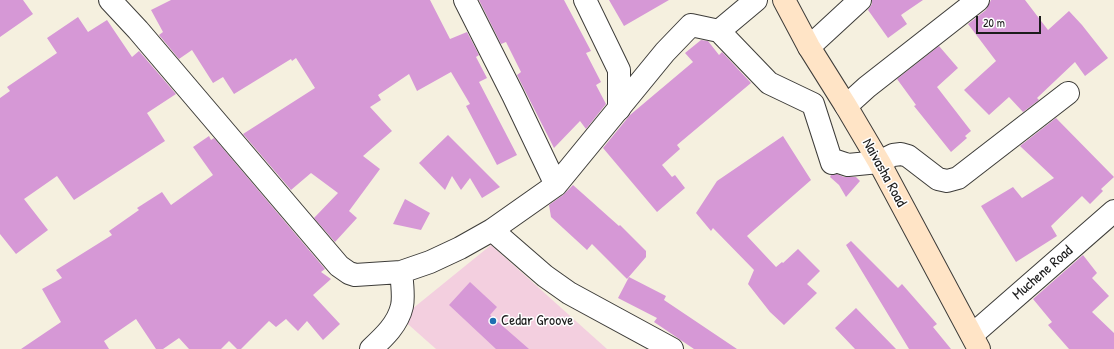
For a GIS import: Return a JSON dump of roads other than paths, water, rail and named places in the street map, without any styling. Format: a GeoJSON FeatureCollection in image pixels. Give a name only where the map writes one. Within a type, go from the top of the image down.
{"type":"FeatureCollection","features":[{"type":"Feature","properties":{"kind":"main road","name":"Naivasha Road"},"geometry":{"type":"LineString","coordinates":[[784,0],[809,47],[879,162],[976,342]]}},
{"type":"Feature","properties":{"kind":"street"},"geometry":{"type":"LineString","coordinates":[[110,0],[138,30],[339,266],[355,275],[401,272],[430,262],[460,248],[492,230],[556,185],[665,52],[691,25],[719,31],[769,83],[813,104],[832,163],[833,160],[848,165],[879,162],[893,155],[901,154],[908,156],[938,179],[947,181],[958,178],[1068,93]]}},
{"type":"Feature","properties":{"kind":"street"},"geometry":{"type":"LineString","coordinates":[[465,0],[556,185]]}},
{"type":"Feature","properties":{"kind":"street"},"geometry":{"type":"LineString","coordinates":[[586,0],[620,70],[619,109]]}},
{"type":"Feature","properties":{"kind":"street"},"geometry":{"type":"LineString","coordinates":[[719,31],[756,0]]}},
{"type":"Feature","properties":{"kind":"street"},"geometry":{"type":"LineString","coordinates":[[809,47],[860,0]]}},
{"type":"Feature","properties":{"kind":"street"},"geometry":{"type":"LineString","coordinates":[[846,106],[867,87],[978,0]]}},
{"type":"Feature","properties":{"kind":"street","name":"Muchene Road"},"geometry":{"type":"LineString","coordinates":[[976,342],[1114,211]]}},
{"type":"Feature","properties":{"kind":"street"},"geometry":{"type":"LineString","coordinates":[[492,230],[545,276],[569,293],[672,349]]}},
{"type":"Feature","properties":{"kind":"street"},"geometry":{"type":"LineString","coordinates":[[371,349],[385,336],[394,324],[402,306],[401,272]]}},
{"type":"Feature","properties":{"kind":"place","name":"Cedar Groove"},"geometry":{"type":"Point","coordinates":[493,321]}}]}
